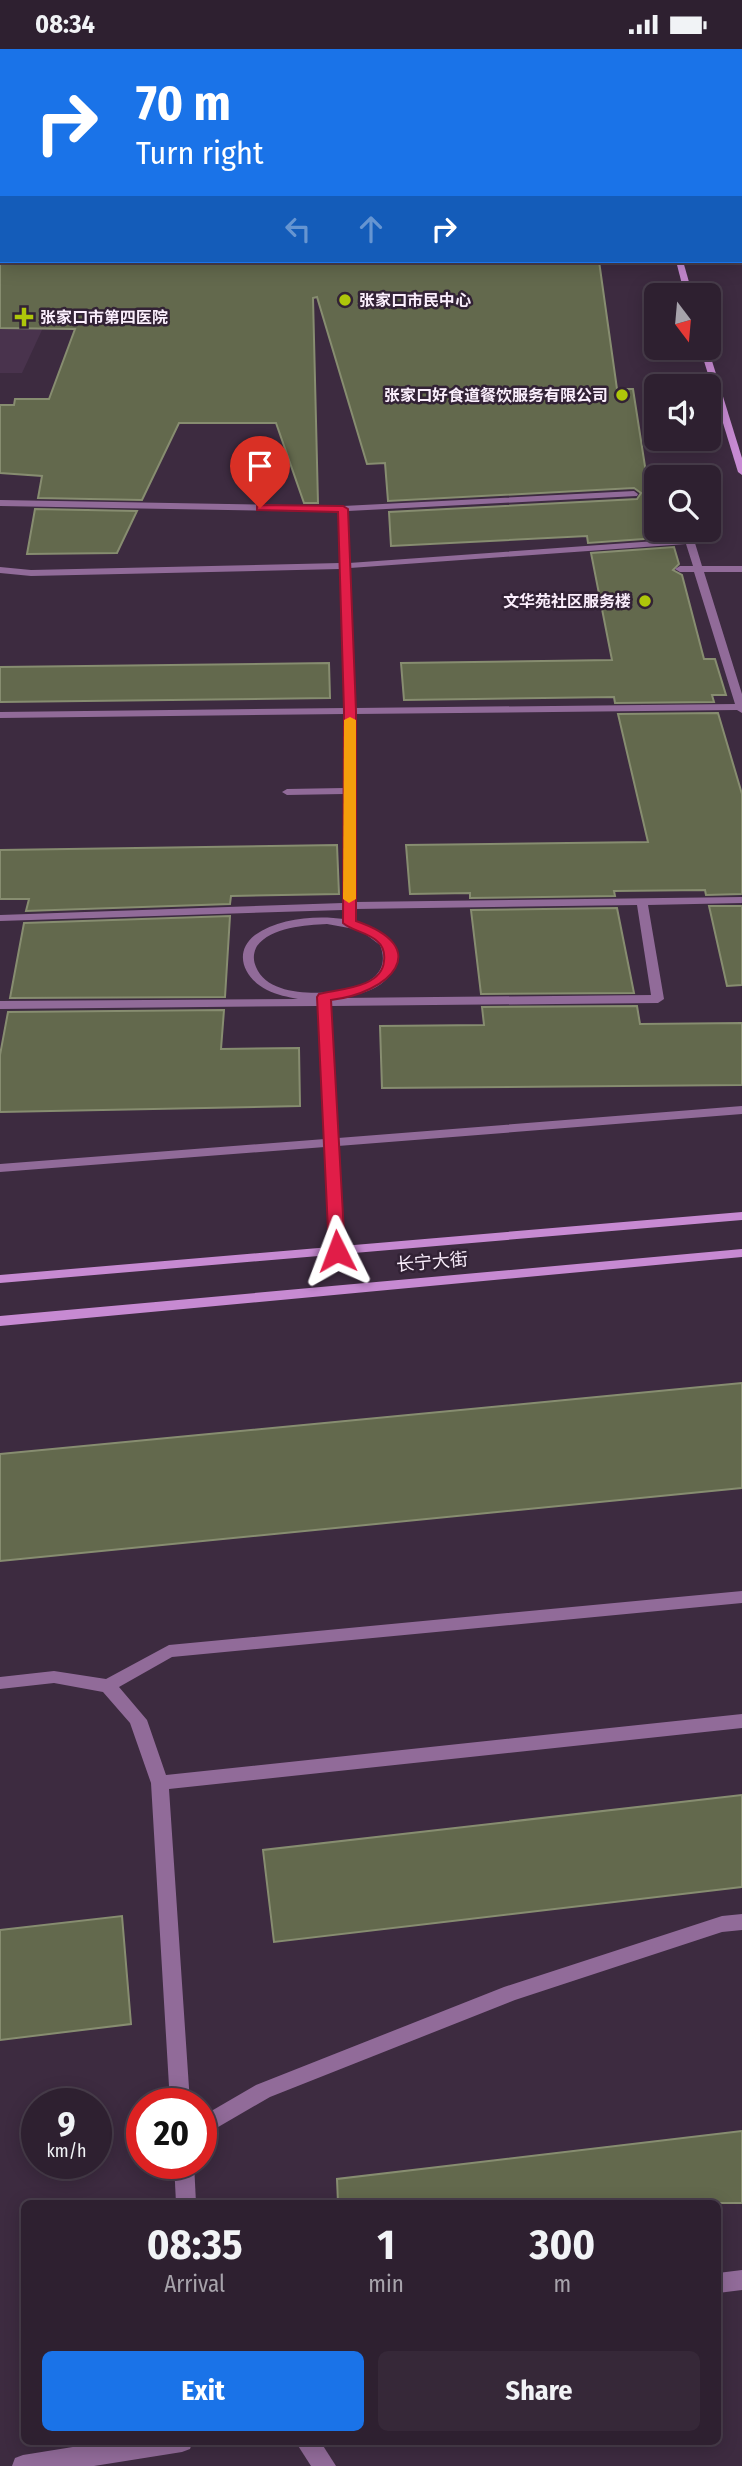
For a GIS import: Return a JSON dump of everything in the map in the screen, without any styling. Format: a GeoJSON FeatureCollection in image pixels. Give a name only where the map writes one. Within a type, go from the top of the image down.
{"type":"FeatureCollection","features":[{"type":"Feature","properties":{"kind":"main road"},"geometry":{"type":"LineString","coordinates":[[680,263],[685,283]]}},
{"type":"Feature","properties":{"kind":"main road"},"geometry":{"type":"LineString","coordinates":[[708,361],[742,472]]}},
{"type":"Feature","properties":{"kind":"main road","name":"长宁大街"},"geometry":{"type":"LineString","coordinates":[[0,1279],[742,1216]]}},
{"type":"Feature","properties":{"kind":"main road","name":"长宁大街"},"geometry":{"type":"LineString","coordinates":[[0,1321],[742,1253]]}},
{"type":"Feature","properties":{"kind":"lane"},"geometry":{"type":"LineString","coordinates":[[0,503],[343,509],[634,494]]}},
{"type":"Feature","properties":{"kind":"lane"},"geometry":{"type":"LineString","coordinates":[[343,509],[350,711],[349,923]]}},
{"type":"Feature","properties":{"kind":"lane"},"geometry":{"type":"LineString","coordinates":[[0,570],[31,573],[343,566],[644,539]]}},
{"type":"Feature","properties":{"kind":"lane"},"geometry":{"type":"LineString","coordinates":[[0,715],[742,708],[690,542]]}},
{"type":"Feature","properties":{"kind":"lane"},"geometry":{"type":"LineString","coordinates":[[680,569],[742,569]]}},
{"type":"Feature","properties":{"kind":"lane"},"geometry":{"type":"LineString","coordinates":[[287,792],[349,791]]}},
{"type":"Feature","properties":{"kind":"lane"},"geometry":{"type":"LineString","coordinates":[[0,918],[349,907],[742,900]]}},
{"type":"Feature","properties":{"kind":"lane"},"geometry":{"type":"LineString","coordinates":[[0,1005],[658,999],[642,902]]}},
{"type":"Feature","properties":{"kind":"lane"},"geometry":{"type":"LineString","coordinates":[[327,920],[349,923],[369,930],[384,940],[391,952],[391,964],[383,976],[368,987],[324,1000],[278,991],[262,981],[251,970],[248,958],[253,945],[265,934],[283,926],[327,920]]}},
{"type":"Feature","properties":{"kind":"lane"},"geometry":{"type":"LineString","coordinates":[[324,1000],[337,1251]]}},
{"type":"Feature","properties":{"kind":"lane"},"geometry":{"type":"LineString","coordinates":[[0,1168],[742,1110]]}},
{"type":"Feature","properties":{"kind":"lane"},"geometry":{"type":"LineString","coordinates":[[108,1686],[169,1651],[742,1597]]}},
{"type":"Feature","properties":{"kind":"lane"},"geometry":{"type":"LineString","coordinates":[[0,1683],[54,1677],[108,1686],[138,1720],[160,1783],[179,2088]]}},
{"type":"Feature","properties":{"kind":"lane"},"geometry":{"type":"LineString","coordinates":[[160,1783],[742,1721]]}},
{"type":"Feature","properties":{"kind":"lane"},"geometry":{"type":"LineString","coordinates":[[217,2118],[263,2091],[511,1993],[722,1924],[742,1921]]}},
{"type":"Feature","properties":{"kind":"lane"},"geometry":{"type":"LineString","coordinates":[[185,2179],[186,2200]]}},
{"type":"Feature","properties":{"kind":"lane"},"geometry":{"type":"LineString","coordinates":[[721,2283],[742,2280]]}},
{"type":"Feature","properties":{"kind":"lane"},"geometry":{"type":"LineString","coordinates":[[23,2466],[157,2445]]}},
{"type":"Feature","properties":{"kind":"lane"},"geometry":{"type":"LineString","coordinates":[[309,2445],[325,2466]]}},
{"type":"Feature","properties":{"kind":"shaded area","name":"张家口市第四医院"},"geometry":{"type":"Polygon","coordinates":[[[0,263],[73,263],[22,373],[0,373],[0,263]]]}},
{"type":"Feature","properties":{"kind":"building"},"geometry":{"type":"Polygon","coordinates":[[[0,263],[599,263],[617,389],[633,389],[645,465],[644,539],[588,543],[587,536],[391,546],[389,512],[637,499],[641,493],[634,488],[388,501],[385,463],[367,464],[317,297],[313,298],[318,503],[304,503],[276,423],[179,423],[142,500],[38,498],[42,476],[0,473],[0,405],[14,405],[15,399],[49,399],[75,329],[0,328],[0,263]]]}},
{"type":"Feature","properties":{"kind":"building"},"geometry":{"type":"Polygon","coordinates":[[[35,509],[137,511],[117,553],[27,554],[35,509]]]}},
{"type":"Feature","properties":{"kind":"building"},"geometry":{"type":"Polygon","coordinates":[[[674,547],[679,564],[673,570],[682,575],[704,659],[715,659],[726,695],[712,695],[714,702],[615,703],[614,697],[404,700],[401,663],[612,660],[591,553],[674,547]]]}},
{"type":"Feature","properties":{"kind":"building"},"geometry":{"type":"Polygon","coordinates":[[[329,663],[330,698],[0,702],[0,667],[329,663]]]}},
{"type":"Feature","properties":{"kind":"building"},"geometry":{"type":"Polygon","coordinates":[[[718,713],[742,794],[742,894],[706,895],[705,890],[614,891],[615,896],[470,898],[470,893],[410,894],[406,845],[648,842],[618,714],[718,713]]]}},
{"type":"Feature","properties":{"kind":"building"},"geometry":{"type":"Polygon","coordinates":[[[337,845],[339,894],[231,896],[230,904],[26,911],[29,899],[0,899],[0,850],[337,845]]]}},
{"type":"Feature","properties":{"kind":"building"},"geometry":{"type":"Polygon","coordinates":[[[709,906],[742,906],[742,985],[727,986],[709,906]]]}},
{"type":"Feature","properties":{"kind":"building"},"geometry":{"type":"Polygon","coordinates":[[[617,908],[634,993],[481,994],[471,910],[617,908]]]}},
{"type":"Feature","properties":{"kind":"building"},"geometry":{"type":"Polygon","coordinates":[[[230,916],[225,997],[10,998],[24,923],[230,916]]]}},
{"type":"Feature","properties":{"kind":"building"},"geometry":{"type":"Polygon","coordinates":[[[637,1006],[640,1024],[742,1023],[742,1085],[382,1088],[380,1026],[484,1025],[482,1007],[637,1006]]]}},
{"type":"Feature","properties":{"kind":"building"},"geometry":{"type":"Polygon","coordinates":[[[224,1010],[221,1049],[299,1048],[300,1106],[0,1112],[0,1055],[8,1012],[224,1010]]]}},
{"type":"Feature","properties":{"kind":"building"},"geometry":{"type":"Polygon","coordinates":[[[742,1383],[742,1488],[0,1561],[0,1454],[742,1383]]]}},
{"type":"Feature","properties":{"kind":"building"},"geometry":{"type":"Polygon","coordinates":[[[742,1795],[742,1887],[274,1942],[263,1850],[742,1795]]]}},
{"type":"Feature","properties":{"kind":"building"},"geometry":{"type":"Polygon","coordinates":[[[122,1916],[131,2024],[0,2040],[0,1930],[122,1916]]]}},
{"type":"Feature","properties":{"kind":"building"},"geometry":{"type":"Polygon","coordinates":[[[742,2131],[742,2203],[721,2203],[721,2200],[338,2200],[337,2179],[742,2131]]]}},
{"type":"Feature","properties":{"kind":"railway"},"geometry":{"type":"LineString","coordinates":[[0,49],[71,49]]}},
{"type":"Feature","properties":{"kind":"slow traffic"},"geometry":{"type":"LineString","coordinates":[[349,899],[350,720]]}},
{"type":"Feature","properties":{"kind":"place","name":"张家口市民中心"},"geometry":{"type":"Point","coordinates":[345,300]}},
{"type":"Feature","properties":{"kind":"place","name":"张家口市第四医院"},"geometry":{"type":"Point","coordinates":[24,317]}},
{"type":"Feature","properties":{"kind":"place","name":"张家口好食道餐饮服务有限公司"},"geometry":{"type":"Point","coordinates":[622,395]}},
{"type":"Feature","properties":{"kind":"place","name":"文华苑社区服务楼"},"geometry":{"type":"Point","coordinates":[645,601]}},
{"type":"Feature","properties":{"kind":"route"},"geometry":{"type":"LineString","coordinates":[[260,508],[343,509],[350,711],[349,923],[369,930],[384,940],[391,952],[391,964],[383,976],[368,987],[348,994],[324,997],[337,1251]]}}]}
